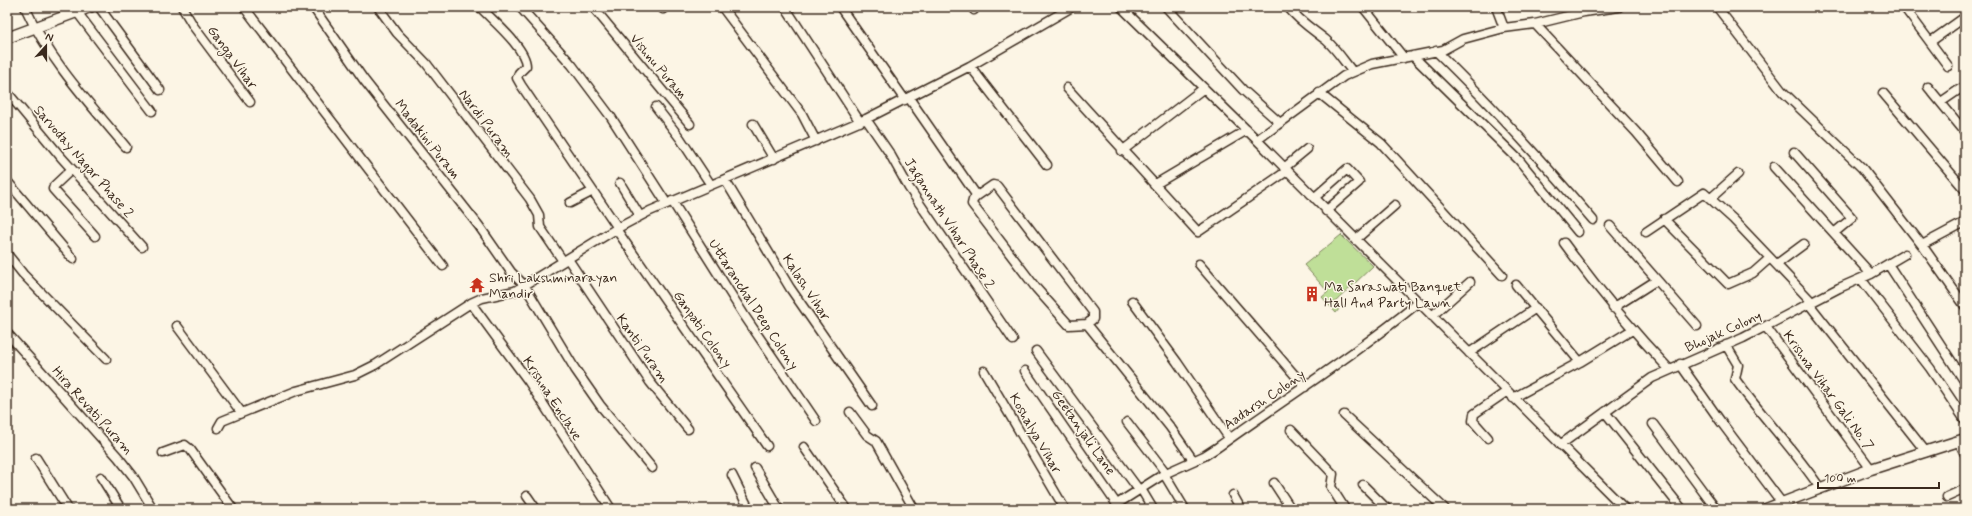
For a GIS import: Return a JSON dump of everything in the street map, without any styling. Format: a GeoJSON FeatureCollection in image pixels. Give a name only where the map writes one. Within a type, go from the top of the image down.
{"type":"FeatureCollection","features":[{"type":"Feature","properties":{"kind":"street"},"geometry":{"type":"LineString","coordinates":[[25,7],[34,28],[48,50],[126,147]]}},
{"type":"Feature","properties":{"kind":"street"},"geometry":{"type":"LineString","coordinates":[[7,38],[76,10],[90,7]]}},
{"type":"Feature","properties":{"kind":"street"},"geometry":{"type":"LineString","coordinates":[[99,7],[160,90]]}},
{"type":"Feature","properties":{"kind":"street","name":"Ganga Vihar"},"geometry":{"type":"LineString","coordinates":[[182,7],[194,27],[250,102]]}},
{"type":"Feature","properties":{"kind":"street"},"geometry":{"type":"LineString","coordinates":[[244,7],[443,266]]}},
{"type":"Feature","properties":{"kind":"street","name":"Madakini Puram"},"geometry":{"type":"LineString","coordinates":[[313,7],[364,80],[455,195],[511,272],[525,286],[575,369],[600,405],[652,468]]}},
{"type":"Feature","properties":{"kind":"street","name":"Nardi Puram"},"geometry":{"type":"LineString","coordinates":[[378,7],[397,33],[426,63],[530,200],[539,215],[540,227],[565,260]]}},
{"type":"Feature","properties":{"kind":"street","name":"Ganpati Colony"},"geometry":{"type":"LineString","coordinates":[[480,7],[514,43],[524,58],[526,66],[519,73],[517,78],[519,82],[617,228],[767,446]]}},
{"type":"Feature","properties":{"kind":"street","name":"Uttaranchal Deep Colony"},"geometry":{"type":"LineString","coordinates":[[520,7],[572,65],[611,117],[816,421]]}},
{"type":"Feature","properties":{"kind":"street","name":"Vishnu Puram"},"geometry":{"type":"LineString","coordinates":[[593,7],[690,124]]}},
{"type":"Feature","properties":{"kind":"street"},"geometry":{"type":"LineString","coordinates":[[722,7],[802,114],[816,141]]}},
{"type":"Feature","properties":{"kind":"street","name":"Jagannath Vihar Phase 2"},"geometry":{"type":"LineString","coordinates":[[785,7],[863,121],[890,154],[909,188],[926,214],[1013,340]]}},
{"type":"Feature","properties":{"kind":"street"},"geometry":{"type":"LineString","coordinates":[[840,7],[977,196]]}},
{"type":"Feature","properties":{"kind":"street"},"geometry":{"type":"LineString","coordinates":[[218,428],[222,421],[241,412],[296,391],[355,375],[391,355],[471,303],[482,298],[515,291],[525,286],[617,228],[640,216],[863,121],[970,66],[1072,7]]}},
{"type":"Feature","properties":{"kind":"street"},"geometry":{"type":"LineString","coordinates":[[1121,7],[1247,130],[1506,392],[1625,509]]}},
{"type":"Feature","properties":{"kind":"street"},"geometry":{"type":"LineString","coordinates":[[1166,7],[1243,90],[1280,123]]}},
{"type":"Feature","properties":{"kind":"street"},"geometry":{"type":"LineString","coordinates":[[1288,7],[1298,19],[1325,40],[1352,72]]}},
{"type":"Feature","properties":{"kind":"street"},"geometry":{"type":"LineString","coordinates":[[1363,7],[1404,58]]}},
{"type":"Feature","properties":{"kind":"street"},"geometry":{"type":"LineString","coordinates":[[1496,7],[1504,28]]}},
{"type":"Feature","properties":{"kind":"street"},"geometry":{"type":"LineString","coordinates":[[1257,140],[1319,93],[1352,72],[1372,64],[1436,51],[1463,39],[1504,28],[1536,24],[1584,12],[1619,7]]}},
{"type":"Feature","properties":{"kind":"street"},"geometry":{"type":"LineString","coordinates":[[1717,7],[1782,91],[1862,168],[1922,245],[1965,306]]}},
{"type":"Feature","properties":{"kind":"street"},"geometry":{"type":"LineString","coordinates":[[1904,7],[1948,66]]}},
{"type":"Feature","properties":{"kind":"street"},"geometry":{"type":"LineString","coordinates":[[76,10],[152,111]]}},
{"type":"Feature","properties":{"kind":"street"},"geometry":{"type":"LineString","coordinates":[[1930,42],[1965,17]]}},
{"type":"Feature","properties":{"kind":"street"},"geometry":{"type":"LineString","coordinates":[[1536,24],[1625,120],[1678,182]]}},
{"type":"Feature","properties":{"kind":"street"},"geometry":{"type":"LineString","coordinates":[[1436,51],[1478,92],[1524,141],[1593,220]]}},
{"type":"Feature","properties":{"kind":"street"},"geometry":{"type":"LineString","coordinates":[[1413,56],[1519,160],[1578,232]]}},
{"type":"Feature","properties":{"kind":"street"},"geometry":{"type":"LineString","coordinates":[[970,66],[1048,164]]}},
{"type":"Feature","properties":{"kind":"street"},"geometry":{"type":"LineString","coordinates":[[1928,87],[1965,132]]}},
{"type":"Feature","properties":{"kind":"street"},"geometry":{"type":"LineString","coordinates":[[1067,88],[1198,232],[1286,170],[1307,150]]}},
{"type":"Feature","properties":{"kind":"street"},"geometry":{"type":"LineString","coordinates":[[1122,150],[1204,88]]}},
{"type":"Feature","properties":{"kind":"street"},"geometry":{"type":"LineString","coordinates":[[1941,102],[1960,89],[1965,89]]}},
{"type":"Feature","properties":{"kind":"street","name":"Sarvoday Nagar Phase 2"},"geometry":{"type":"LineString","coordinates":[[7,92],[72,169],[142,247]]}},
{"type":"Feature","properties":{"kind":"street"},"geometry":{"type":"LineString","coordinates":[[1319,93],[1381,143],[1502,276]]}},
{"type":"Feature","properties":{"kind":"street"},"geometry":{"type":"LineString","coordinates":[[1883,93],[1965,190]]}},
{"type":"Feature","properties":{"kind":"street"},"geometry":{"type":"LineString","coordinates":[[656,107],[680,138],[711,186]]}},
{"type":"Feature","properties":{"kind":"street"},"geometry":{"type":"LineString","coordinates":[[752,124],[774,159]]}},
{"type":"Feature","properties":{"kind":"street"},"geometry":{"type":"LineString","coordinates":[[1154,185],[1247,130]]}},
{"type":"Feature","properties":{"kind":"street"},"geometry":{"type":"LineString","coordinates":[[1794,152],[1852,218],[1834,233]]}},
{"type":"Feature","properties":{"kind":"street"},"geometry":{"type":"LineString","coordinates":[[1774,167],[1871,274]]}},
{"type":"Feature","properties":{"kind":"street"},"geometry":{"type":"LineString","coordinates":[[72,169],[54,186],[53,189],[95,236]]}},
{"type":"Feature","properties":{"kind":"street"},"geometry":{"type":"LineString","coordinates":[[1314,198],[1347,170],[1359,182],[1326,211]]}},
{"type":"Feature","properties":{"kind":"street"},"geometry":{"type":"LineString","coordinates":[[1711,198],[1738,174]]}},
{"type":"Feature","properties":{"kind":"street","name":"Kalash Vihar"},"geometry":{"type":"LineString","coordinates":[[725,180],[790,288],[872,406]]}},
{"type":"Feature","properties":{"kind":"street"},"geometry":{"type":"LineString","coordinates":[[7,181],[73,259]]}},
{"type":"Feature","properties":{"kind":"street"},"geometry":{"type":"LineString","coordinates":[[620,182],[640,216]]}},
{"type":"Feature","properties":{"kind":"street"},"geometry":{"type":"LineString","coordinates":[[993,186],[997,186],[1093,312],[1093,319],[1086,324],[1069,325],[972,204],[973,200],[977,196],[993,186]]}},
{"type":"Feature","properties":{"kind":"street"},"geometry":{"type":"LineString","coordinates":[[570,203],[593,191]]}},
{"type":"Feature","properties":{"kind":"street"},"geometry":{"type":"LineString","coordinates":[[1646,232],[1700,194],[1704,193],[1711,198],[1777,264],[1811,303],[1926,452]]}},
{"type":"Feature","properties":{"kind":"street"},"geometry":{"type":"LineString","coordinates":[[1355,240],[1395,205]]}},
{"type":"Feature","properties":{"kind":"street"},"geometry":{"type":"LineString","coordinates":[[1664,219],[1728,284],[1753,273],[1770,258]]}},
{"type":"Feature","properties":{"kind":"street"},"geometry":{"type":"LineString","coordinates":[[1922,245],[1965,223]]}},
{"type":"Feature","properties":{"kind":"street"},"geometry":{"type":"LineString","coordinates":[[1610,226],[1697,326]]}},
{"type":"Feature","properties":{"kind":"street"},"geometry":{"type":"LineString","coordinates":[[1564,243],[1613,308],[1669,369]]}},
{"type":"Feature","properties":{"kind":"street"},"geometry":{"type":"LineString","coordinates":[[1777,264],[1804,244]]}},
{"type":"Feature","properties":{"kind":"street"},"geometry":{"type":"LineString","coordinates":[[7,254],[23,274],[106,359]]}},
{"type":"Feature","properties":{"kind":"street","name":"Bhojak Colony"},"geometry":{"type":"LineString","coordinates":[[1560,445],[1652,378],[1680,364],[1766,327],[1871,274],[1905,254]]}},
{"type":"Feature","properties":{"kind":"street","name":"Kanti Puram"},"geometry":{"type":"LineString","coordinates":[[565,260],[650,382],[688,429]]}},
{"type":"Feature","properties":{"kind":"street"},"geometry":{"type":"LineString","coordinates":[[1199,264],[1305,387]]}},
{"type":"Feature","properties":{"kind":"street"},"geometry":{"type":"LineString","coordinates":[[1888,264],[1965,382]]}},
{"type":"Feature","properties":{"kind":"street"},"geometry":{"type":"LineString","coordinates":[[1861,279],[1930,368],[1965,420]]}},
{"type":"Feature","properties":{"kind":"street"},"geometry":{"type":"LineString","coordinates":[[1613,308],[1657,280]]}},
{"type":"Feature","properties":{"kind":"street"},"geometry":{"type":"LineString","coordinates":[[1432,316],[1470,282]]}},
{"type":"Feature","properties":{"kind":"street"},"geometry":{"type":"LineString","coordinates":[[1516,285],[1580,362]]}},
{"type":"Feature","properties":{"kind":"street"},"geometry":{"type":"LineString","coordinates":[[1132,301],[1177,362],[1229,438]]}},
{"type":"Feature","properties":{"kind":"street","name":"Krishna Enclave"},"geometry":{"type":"LineString","coordinates":[[471,303],[529,382],[611,509]]}},
{"type":"Feature","properties":{"kind":"street","name":"Aadarsh Colony"},"geometry":{"type":"LineString","coordinates":[[1119,506],[1165,473],[1204,456],[1379,335],[1418,303]]}},
{"type":"Feature","properties":{"kind":"street"},"geometry":{"type":"LineString","coordinates":[[1469,353],[1536,308]]}},
{"type":"Feature","properties":{"kind":"street"},"geometry":{"type":"LineString","coordinates":[[1086,324],[1170,427],[1194,460]]}},
{"type":"Feature","properties":{"kind":"street"},"geometry":{"type":"LineString","coordinates":[[177,326],[241,412]]}},
{"type":"Feature","properties":{"kind":"street","name":"Krishna Vihar Gali No. 7"},"geometry":{"type":"LineString","coordinates":[[1766,327],[1871,469]]}},
{"type":"Feature","properties":{"kind":"street"},"geometry":{"type":"LineString","coordinates":[[1513,398],[1580,362],[1632,330]]}},
{"type":"Feature","properties":{"kind":"street","name":"Hira Revati Puram"},"geometry":{"type":"LineString","coordinates":[[7,333],[118,457],[133,476],[153,509]]}},
{"type":"Feature","properties":{"kind":"street"},"geometry":{"type":"LineString","coordinates":[[1726,345],[1738,365],[1735,379],[1755,407],[1806,466],[1820,488]]}},
{"type":"Feature","properties":{"kind":"street"},"geometry":{"type":"LineString","coordinates":[[1036,351],[1153,509]]}},
{"type":"Feature","properties":{"kind":"street"},"geometry":{"type":"LineString","coordinates":[[1680,364],[1721,422],[1782,503]]}},
{"type":"Feature","properties":{"kind":"street","name":"Koshalya Vihar"},"geometry":{"type":"LineString","coordinates":[[984,371],[1065,509]]}},
{"type":"Feature","properties":{"kind":"street","name":"Geetanjali Lane"},"geometry":{"type":"LineString","coordinates":[[1025,372],[1119,506]]}},
{"type":"Feature","properties":{"kind":"street"},"geometry":{"type":"LineString","coordinates":[[1488,438],[1472,418],[1474,414],[1506,392]]}},
{"type":"Feature","properties":{"kind":"street"},"geometry":{"type":"LineString","coordinates":[[850,412],[867,435],[876,441],[914,509]]}},
{"type":"Feature","properties":{"kind":"street"},"geometry":{"type":"LineString","coordinates":[[1605,412],[1682,509]]}},
{"type":"Feature","properties":{"kind":"street"},"geometry":{"type":"LineString","coordinates":[[1344,415],[1389,459],[1445,509]]}},
{"type":"Feature","properties":{"kind":"street"},"geometry":{"type":"LineString","coordinates":[[1127,422],[1165,473],[1185,509]]}},
{"type":"Feature","properties":{"kind":"street"},"geometry":{"type":"LineString","coordinates":[[1653,424],[1716,509]]}},
{"type":"Feature","properties":{"kind":"street"},"geometry":{"type":"LineString","coordinates":[[1291,430],[1333,474],[1331,487],[1345,509]]}},
{"type":"Feature","properties":{"kind":"street"},"geometry":{"type":"LineString","coordinates":[[1766,509],[1871,469],[1962,440],[1965,454]]}},
{"type":"Feature","properties":{"kind":"street"},"geometry":{"type":"LineString","coordinates":[[163,453],[185,445],[190,449],[233,509]]}},
{"type":"Feature","properties":{"kind":"street"},"geometry":{"type":"LineString","coordinates":[[804,447],[847,509]]}},
{"type":"Feature","properties":{"kind":"street"},"geometry":{"type":"LineString","coordinates":[[36,458],[68,509]]}},
{"type":"Feature","properties":{"kind":"street"},"geometry":{"type":"LineString","coordinates":[[755,468],[779,509]]}},
{"type":"Feature","properties":{"kind":"street"},"geometry":{"type":"LineString","coordinates":[[732,475],[749,509]]}},
{"type":"Feature","properties":{"kind":"street"},"geometry":{"type":"LineString","coordinates":[[101,477],[121,509]]}},
{"type":"Feature","properties":{"kind":"street"},"geometry":{"type":"LineString","coordinates":[[1274,483],[1291,509]]}},
{"type":"Feature","properties":{"kind":"street"},"geometry":{"type":"LineString","coordinates":[[1363,484],[1387,509]]}},
{"type":"Feature","properties":{"kind":"street"},"geometry":{"type":"LineString","coordinates":[[1947,497],[1965,489]]}},
{"type":"Feature","properties":{"kind":"street"},"geometry":{"type":"LineString","coordinates":[[1233,494],[1241,509]]}},
{"type":"Feature","properties":{"kind":"street"},"geometry":{"type":"LineString","coordinates":[[526,496],[536,509]]}},
{"type":"Feature","properties":{"kind":"green space"},"geometry":{"type":"Polygon","coordinates":[[[1341,235],[1373,266],[1334,303],[1339,309],[1336,313],[1322,297],[1328,292],[1304,265],[1341,235]]]}},
{"type":"Feature","properties":{"kind":"place","name":"Shri Lakshminarayan Mandir"},"geometry":{"type":"Point","coordinates":[477,285]}},
{"type":"Feature","properties":{"kind":"place","name":"Ma Saraswati Banquet Hall And Party Lawn"},"geometry":{"type":"Point","coordinates":[1312,294]}}]}
